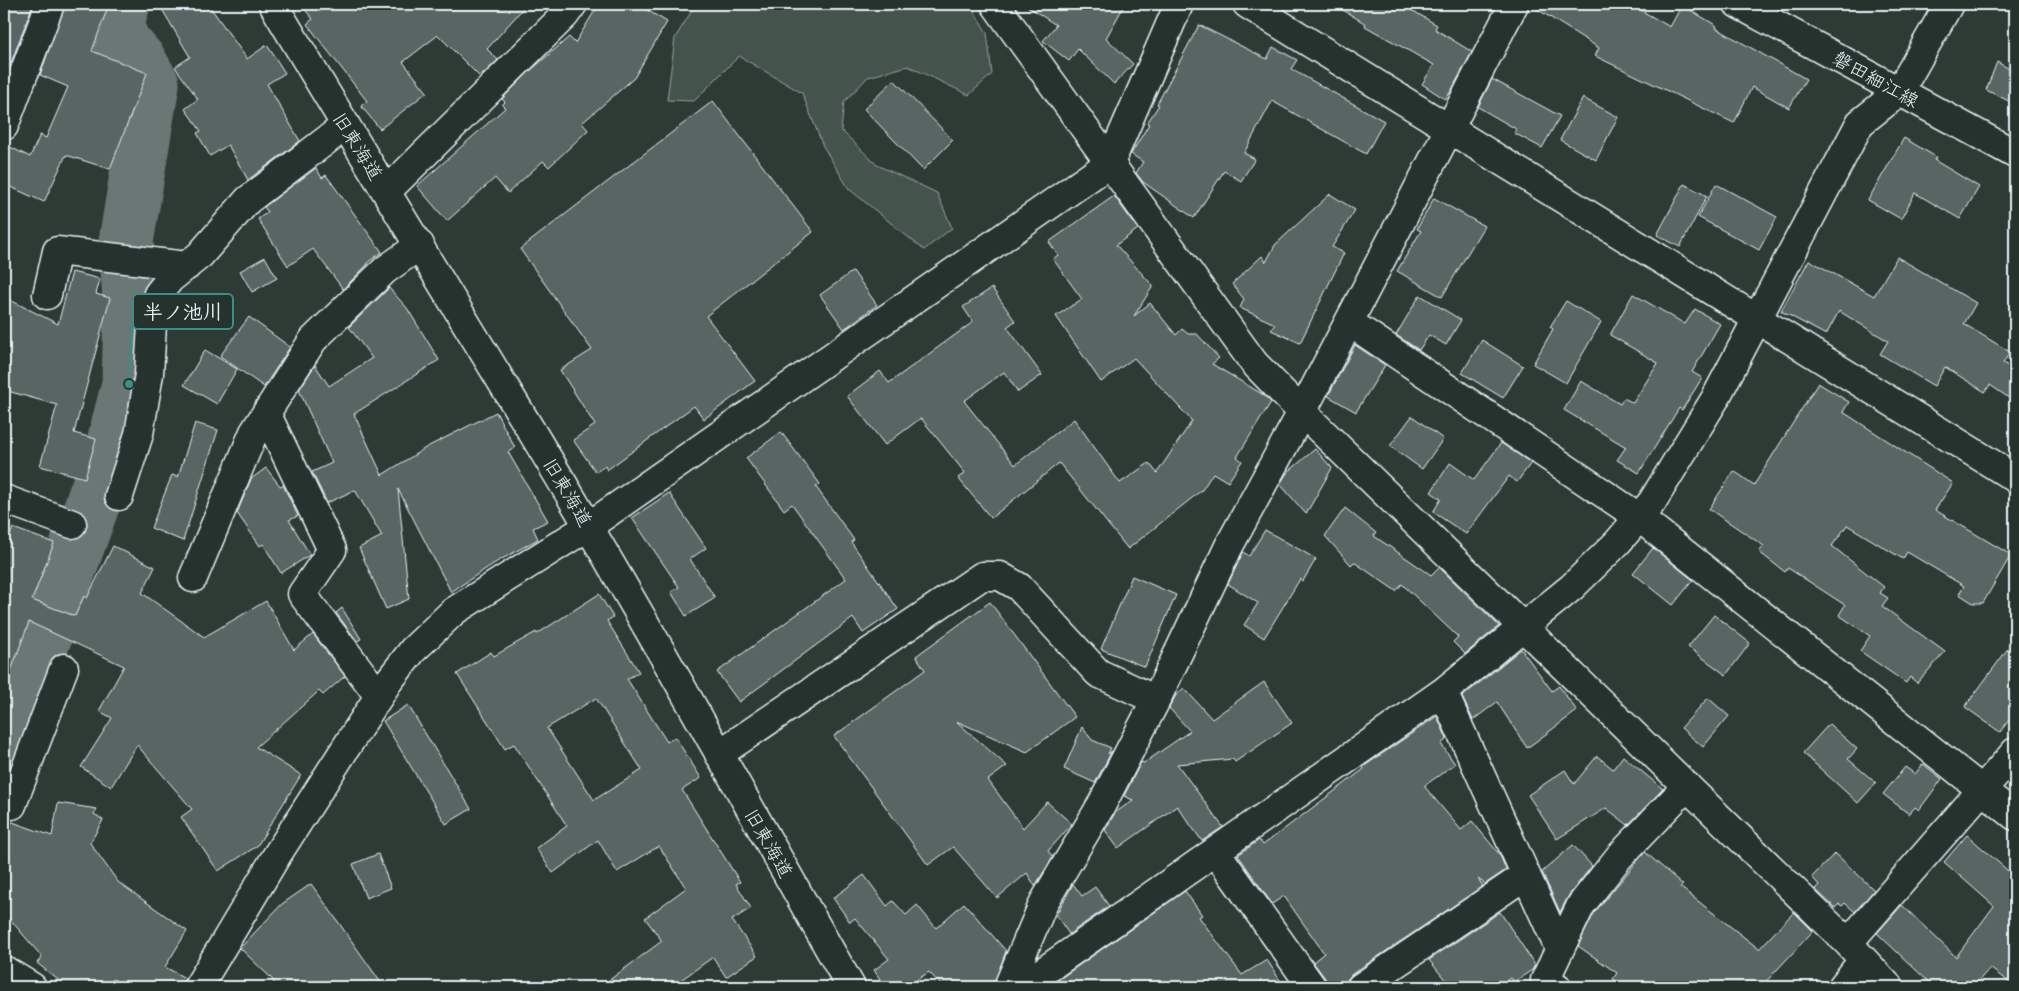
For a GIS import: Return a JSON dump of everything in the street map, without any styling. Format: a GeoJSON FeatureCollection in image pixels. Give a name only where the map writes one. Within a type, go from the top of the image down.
{"type":"FeatureCollection","features":[{"type":"Feature","properties":{"kind":"street"},"geometry":{"type":"LineString","coordinates":[[4,126],[50,4]]}},
{"type":"Feature","properties":{"kind":"street","name":"旧東海道"},"geometry":{"type":"LineString","coordinates":[[273,4],[345,126],[420,245],[589,526],[851,987]]}},
{"type":"Feature","properties":{"kind":"street"},"geometry":{"type":"LineString","coordinates":[[387,191],[565,15],[573,4]]}},
{"type":"Feature","properties":{"kind":"street"},"geometry":{"type":"LineString","coordinates":[[995,4],[1254,363],[1856,952],[1889,987]]}},
{"type":"Feature","properties":{"kind":"street"},"geometry":{"type":"LineString","coordinates":[[198,987],[277,855],[379,696],[413,650],[454,611],[589,526],[1110,163],[1179,4]]}},
{"type":"Feature","properties":{"kind":"street"},"geometry":{"type":"LineString","coordinates":[[1248,4],[1449,130],[1758,318],[2015,478]]}},
{"type":"Feature","properties":{"kind":"street"},"geometry":{"type":"LineString","coordinates":[[1008,987],[1044,902],[1102,804],[1156,700],[1229,546],[1302,412],[1514,4]]}},
{"type":"Feature","properties":{"kind":"street","name":"磐田細江線"},"geometry":{"type":"LineString","coordinates":[[1738,4],[2015,154]]}},
{"type":"Feature","properties":{"kind":"street"},"geometry":{"type":"LineString","coordinates":[[1021,987],[1443,692],[1572,587],[1640,518],[1716,399],[1860,123],[1899,92],[1949,4]]}},
{"type":"Feature","properties":{"kind":"street"},"geometry":{"type":"LineString","coordinates":[[119,496],[139,434],[149,374],[153,310],[158,294],[170,279],[200,255],[248,200],[345,126]]}},
{"type":"Feature","properties":{"kind":"street"},"geometry":{"type":"LineString","coordinates":[[193,578],[254,432],[313,340],[385,270],[420,245]]}},
{"type":"Feature","properties":{"kind":"street"},"geometry":{"type":"LineString","coordinates":[[47,295],[57,251],[187,266]]}},
{"type":"Feature","properties":{"kind":"street"},"geometry":{"type":"LineString","coordinates":[[1349,322],[1640,518],[2015,816]]}},
{"type":"Feature","properties":{"kind":"street"},"geometry":{"type":"LineString","coordinates":[[266,413],[332,550],[302,594],[379,696]]}},
{"type":"Feature","properties":{"kind":"street"},"geometry":{"type":"LineString","coordinates":[[4,499],[72,524]]}},
{"type":"Feature","properties":{"kind":"street"},"geometry":{"type":"LineString","coordinates":[[719,754],[982,576],[1000,576],[1019,587],[1098,673],[1156,700]]}},
{"type":"Feature","properties":{"kind":"street"},"geometry":{"type":"LineString","coordinates":[[4,802],[12,805],[64,668]]}},
{"type":"Feature","properties":{"kind":"street"},"geometry":{"type":"LineString","coordinates":[[1443,692],[1559,948]]}},
{"type":"Feature","properties":{"kind":"street"},"geometry":{"type":"LineString","coordinates":[[1842,987],[1856,952],[2015,752]]}},
{"type":"Feature","properties":{"kind":"street"},"geometry":{"type":"LineString","coordinates":[[1548,985],[1559,948],[1581,905],[1619,857],[1687,786]]}},
{"type":"Feature","properties":{"kind":"street"},"geometry":{"type":"LineString","coordinates":[[1216,852],[1312,987]]}},
{"type":"Feature","properties":{"kind":"street"},"geometry":{"type":"LineString","coordinates":[[1360,987],[1526,875]]}},
{"type":"Feature","properties":{"kind":"street"},"geometry":{"type":"LineString","coordinates":[[4,970],[32,987]]}},
{"type":"Feature","properties":{"kind":"shaded area"},"geometry":{"type":"Polygon","coordinates":[[[696,4],[970,4],[987,33],[992,74],[969,95],[908,66],[868,77],[844,102],[841,130],[877,165],[937,193],[952,228],[924,250],[849,189],[823,146],[802,93],[739,56],[694,101],[667,100],[675,38],[696,4]]]}},
{"type":"Feature","properties":{"kind":"building"},"geometry":{"type":"Polygon","coordinates":[[[4,4],[33,4],[11,63],[4,60],[4,4]]]}},
{"type":"Feature","properties":{"kind":"building"},"geometry":{"type":"Polygon","coordinates":[[[65,4],[109,4],[92,51],[147,73],[110,169],[66,155],[44,202],[4,184],[4,144],[30,157],[40,135],[46,138],[68,87],[40,75],[65,4]]]}},
{"type":"Feature","properties":{"kind":"building"},"geometry":{"type":"Polygon","coordinates":[[[159,4],[208,4],[247,59],[267,45],[285,73],[267,84],[300,141],[248,180],[228,145],[210,156],[197,133],[201,131],[185,109],[198,99],[175,67],[190,57],[159,4]]]}},
{"type":"Feature","properties":{"kind":"building"},"geometry":{"type":"Polygon","coordinates":[[[300,4],[527,4],[487,49],[498,60],[480,77],[438,35],[403,62],[427,92],[380,129],[361,106],[367,101],[307,24],[313,19],[300,4]]]}},
{"type":"Feature","properties":{"kind":"building"},"geometry":{"type":"Polygon","coordinates":[[[599,4],[637,4],[667,22],[634,78],[582,123],[588,130],[549,167],[543,161],[508,193],[495,178],[447,221],[417,186],[505,108],[502,105],[505,102],[502,99],[530,71],[569,37],[575,43],[599,4]]]}},
{"type":"Feature","properties":{"kind":"building"},"geometry":{"type":"Polygon","coordinates":[[[1024,4],[1125,4],[1106,38],[1133,64],[1114,84],[1078,49],[1069,61],[1043,41],[1056,25],[1024,4]]]}},
{"type":"Feature","properties":{"kind":"building"},"geometry":{"type":"Polygon","coordinates":[[[1333,4],[1401,4],[1437,25],[1435,29],[1472,52],[1445,99],[1422,84],[1434,65],[1365,26],[1366,24],[1333,4]]]}},
{"type":"Feature","properties":{"kind":"building"},"geometry":{"type":"Polygon","coordinates":[[[1529,4],[1630,4],[1670,27],[1682,5],[1717,26],[1716,28],[1806,79],[1789,108],[1752,87],[1734,123],[1595,56],[1599,48],[1529,4]]]}},
{"type":"Feature","properties":{"kind":"building"},"geometry":{"type":"Polygon","coordinates":[[[1199,25],[1267,59],[1273,47],[1297,60],[1291,69],[1384,121],[1366,154],[1272,101],[1244,153],[1255,159],[1241,181],[1224,171],[1194,218],[1143,182],[1136,173],[1143,162],[1131,154],[1149,124],[1147,123],[1159,105],[1157,104],[1199,25]]]}},
{"type":"Feature","properties":{"kind":"building"},"geometry":{"type":"Polygon","coordinates":[[[1997,62],[2015,72],[2015,104],[1986,90],[1997,62]]]}},
{"type":"Feature","properties":{"kind":"building"},"geometry":{"type":"Polygon","coordinates":[[[1492,79],[1560,116],[1542,148],[1514,133],[1516,129],[1478,107],[1492,79]]]}},
{"type":"Feature","properties":{"kind":"building"},"geometry":{"type":"Polygon","coordinates":[[[894,80],[953,140],[923,170],[864,109],[894,80]]]}},
{"type":"Feature","properties":{"kind":"building"},"geometry":{"type":"Polygon","coordinates":[[[1583,98],[1618,117],[1596,160],[1560,140],[1583,98]]]}},
{"type":"Feature","properties":{"kind":"building"},"geometry":{"type":"Polygon","coordinates":[[[713,101],[813,232],[706,316],[755,381],[704,419],[694,406],[607,470],[605,466],[596,472],[573,440],[595,425],[560,370],[592,350],[520,249],[713,101]]]}},
{"type":"Feature","properties":{"kind":"building"},"geometry":{"type":"Polygon","coordinates":[[[1904,138],[1936,157],[1934,160],[1979,187],[1960,219],[1915,193],[1901,219],[1868,200],[1904,138]]]}},
{"type":"Feature","properties":{"kind":"building"},"geometry":{"type":"Polygon","coordinates":[[[316,168],[322,178],[326,175],[382,252],[367,263],[343,289],[313,249],[288,266],[258,219],[268,212],[264,207],[316,168]]]}},
{"type":"Feature","properties":{"kind":"building"},"geometry":{"type":"Polygon","coordinates":[[[1684,184],[1707,196],[1680,247],[1657,235],[1684,184]]]}},
{"type":"Feature","properties":{"kind":"building"},"geometry":{"type":"Polygon","coordinates":[[[1716,184],[1777,217],[1759,250],[1698,217],[1716,184]]]}},
{"type":"Feature","properties":{"kind":"building"},"geometry":{"type":"Polygon","coordinates":[[[1330,194],[1355,210],[1332,247],[1344,253],[1300,343],[1271,330],[1275,324],[1240,308],[1244,299],[1232,284],[1262,256],[1266,262],[1275,245],[1330,194]]]}},
{"type":"Feature","properties":{"kind":"building"},"geometry":{"type":"Polygon","coordinates":[[[1114,196],[1138,229],[1116,245],[1153,286],[1134,316],[1150,303],[1176,335],[1182,329],[1188,334],[1197,334],[1219,358],[1212,364],[1262,394],[1271,402],[1237,457],[1242,461],[1228,482],[1213,473],[1202,490],[1128,549],[1059,463],[991,518],[958,478],[965,473],[921,418],[885,445],[847,396],[880,371],[889,383],[973,322],[963,307],[992,288],[1015,321],[1007,327],[1042,375],[1018,392],[1004,372],[964,401],[1015,465],[1074,419],[1120,483],[1149,463],[1157,473],[1192,421],[1134,358],[1101,382],[1056,316],[1082,299],[1053,259],[1058,255],[1049,242],[1114,196]]]}},
{"type":"Feature","properties":{"kind":"building"},"geometry":{"type":"Polygon","coordinates":[[[1434,198],[1484,226],[1442,297],[1397,271],[1421,231],[1417,229],[1434,198]]]}},
{"type":"Feature","properties":{"kind":"building"},"geometry":{"type":"Polygon","coordinates":[[[265,257],[277,278],[252,292],[240,271],[265,257]]]}},
{"type":"Feature","properties":{"kind":"building"},"geometry":{"type":"Polygon","coordinates":[[[1897,257],[1976,303],[1964,324],[2010,352],[2003,363],[2015,370],[2015,402],[1990,385],[1985,392],[1945,367],[1934,386],[1880,354],[1888,341],[1839,311],[1826,335],[1781,311],[1809,260],[1874,296],[1897,257]]]}},
{"type":"Feature","properties":{"kind":"building"},"geometry":{"type":"Polygon","coordinates":[[[853,271],[877,305],[844,329],[820,295],[853,271]]]}},
{"type":"Feature","properties":{"kind":"building"},"geometry":{"type":"Polygon","coordinates":[[[72,272],[100,279],[96,294],[110,298],[74,433],[96,439],[85,478],[40,466],[57,405],[4,390],[4,297],[58,324],[72,272]]]}},
{"type":"Feature","properties":{"kind":"building"},"geometry":{"type":"Polygon","coordinates":[[[389,288],[407,308],[439,360],[354,414],[382,475],[427,447],[496,412],[515,448],[508,452],[548,521],[533,528],[538,539],[493,564],[451,592],[398,489],[409,599],[386,609],[359,548],[382,536],[355,490],[327,503],[312,472],[332,463],[299,390],[315,365],[329,386],[372,358],[349,327],[389,288]]]}},
{"type":"Feature","properties":{"kind":"building"},"geometry":{"type":"Polygon","coordinates":[[[1633,294],[1685,324],[1695,309],[1720,324],[1692,372],[1702,378],[1682,410],[1679,408],[1639,473],[1617,460],[1626,447],[1564,410],[1581,381],[1620,404],[1624,398],[1633,403],[1658,363],[1610,335],[1633,294]]]}},
{"type":"Feature","properties":{"kind":"building"},"geometry":{"type":"Polygon","coordinates":[[[1420,295],[1461,320],[1446,345],[1429,335],[1419,350],[1396,335],[1420,295]]]}},
{"type":"Feature","properties":{"kind":"building"},"geometry":{"type":"Polygon","coordinates":[[[1566,301],[1601,322],[1566,383],[1533,364],[1553,329],[1550,327],[1566,301]]]}},
{"type":"Feature","properties":{"kind":"building"},"geometry":{"type":"Polygon","coordinates":[[[249,317],[290,347],[264,387],[220,356],[249,317]]]}},
{"type":"Feature","properties":{"kind":"building"},"geometry":{"type":"Polygon","coordinates":[[[1482,340],[1523,366],[1503,398],[1462,373],[1482,340]]]}},
{"type":"Feature","properties":{"kind":"building"},"geometry":{"type":"Polygon","coordinates":[[[1355,345],[1385,365],[1356,412],[1328,396],[1355,345]]]}},
{"type":"Feature","properties":{"kind":"building"},"geometry":{"type":"Polygon","coordinates":[[[205,350],[237,369],[217,404],[184,385],[205,350]]]}},
{"type":"Feature","properties":{"kind":"building"},"geometry":{"type":"Polygon","coordinates":[[[1818,383],[1849,402],[1843,412],[1953,483],[1935,510],[2011,555],[1983,603],[1973,603],[1959,594],[1964,586],[1907,552],[1903,559],[1847,525],[1832,546],[1884,587],[1880,593],[1888,598],[1882,606],[1945,652],[1917,683],[1910,677],[1906,683],[1860,651],[1870,636],[1839,615],[1845,605],[1788,568],[1785,572],[1759,552],[1764,546],[1709,509],[1734,471],[1754,485],[1818,383]]]}},
{"type":"Feature","properties":{"kind":"building"},"geometry":{"type":"Polygon","coordinates":[[[1412,416],[1443,439],[1422,469],[1390,446],[1412,416]]]}},
{"type":"Feature","properties":{"kind":"building"},"geometry":{"type":"Polygon","coordinates":[[[195,423],[218,430],[183,541],[151,528],[172,475],[178,477],[195,423]]]}},
{"type":"Feature","properties":{"kind":"building"},"geometry":{"type":"Polygon","coordinates":[[[781,432],[820,484],[816,487],[854,540],[851,542],[898,609],[863,633],[853,618],[739,702],[717,672],[846,579],[792,504],[784,510],[746,458],[781,432]]]}},
{"type":"Feature","properties":{"kind":"building"},"geometry":{"type":"Polygon","coordinates":[[[1501,443],[1531,463],[1517,482],[1509,476],[1466,534],[1433,512],[1441,499],[1431,492],[1450,463],[1474,480],[1501,443]]]}},
{"type":"Feature","properties":{"kind":"building"},"geometry":{"type":"Polygon","coordinates":[[[1315,449],[1332,468],[1306,514],[1280,484],[1287,473],[1315,449]]]}},
{"type":"Feature","properties":{"kind":"building"},"geometry":{"type":"Polygon","coordinates":[[[266,468],[280,486],[283,485],[298,516],[289,520],[310,555],[281,573],[263,544],[260,546],[237,513],[251,479],[266,468]]]}},
{"type":"Feature","properties":{"kind":"building"},"geometry":{"type":"Polygon","coordinates":[[[669,493],[706,548],[690,559],[715,598],[686,616],[671,592],[679,587],[632,518],[669,493]]]}},
{"type":"Feature","properties":{"kind":"building"},"geometry":{"type":"Polygon","coordinates":[[[1345,508],[1376,533],[1374,536],[1431,575],[1439,567],[1499,626],[1465,654],[1453,642],[1458,637],[1402,584],[1396,591],[1354,562],[1351,565],[1325,536],[1345,508]]]}},
{"type":"Feature","properties":{"kind":"building"},"geometry":{"type":"Polygon","coordinates":[[[13,528],[54,543],[32,600],[75,616],[84,596],[87,598],[113,546],[155,567],[142,593],[204,637],[266,601],[294,650],[313,634],[345,676],[323,695],[319,691],[256,747],[301,775],[257,846],[218,871],[181,817],[192,809],[137,745],[111,787],[81,767],[112,718],[99,711],[124,666],[29,622],[6,684],[4,684],[4,551],[13,528]]]}},
{"type":"Feature","properties":{"kind":"building"},"geometry":{"type":"Polygon","coordinates":[[[1265,530],[1316,559],[1303,581],[1300,579],[1264,638],[1244,625],[1258,603],[1228,584],[1243,552],[1249,556],[1265,530]]]}},
{"type":"Feature","properties":{"kind":"building"},"geometry":{"type":"Polygon","coordinates":[[[1653,548],[1693,580],[1673,605],[1633,573],[1653,548]]]}},
{"type":"Feature","properties":{"kind":"building"},"geometry":{"type":"Polygon","coordinates":[[[1132,576],[1176,595],[1145,667],[1101,649],[1132,576]]]}},
{"type":"Feature","properties":{"kind":"building"},"geometry":{"type":"Polygon","coordinates":[[[599,594],[613,617],[607,621],[639,672],[627,679],[667,742],[675,737],[701,778],[682,790],[740,882],[736,884],[751,908],[732,920],[757,956],[726,977],[713,957],[671,987],[600,987],[662,941],[645,918],[686,888],[659,846],[617,872],[598,840],[553,873],[536,848],[567,826],[514,744],[505,749],[457,674],[491,652],[494,656],[536,632],[537,634],[599,594]],[[596,698],[547,728],[594,800],[642,770],[596,698]]]}},
{"type":"Feature","properties":{"kind":"building"},"geometry":{"type":"Polygon","coordinates":[[[990,602],[1075,717],[1027,752],[956,721],[1007,766],[988,780],[1023,828],[1047,802],[1072,824],[1048,851],[1053,857],[1035,886],[1027,873],[997,898],[953,847],[928,865],[834,736],[925,670],[916,656],[990,602]]]}},
{"type":"Feature","properties":{"kind":"building"},"geometry":{"type":"Polygon","coordinates":[[[342,608],[361,639],[357,641],[336,613],[342,608]]]}},
{"type":"Feature","properties":{"kind":"building"},"geometry":{"type":"Polygon","coordinates":[[[1714,615],[1750,643],[1726,675],[1688,647],[1714,615]]]}},
{"type":"Feature","properties":{"kind":"building"},"geometry":{"type":"Polygon","coordinates":[[[2015,639],[2015,712],[2000,732],[1965,707],[2015,639]]]}},
{"type":"Feature","properties":{"kind":"building"},"geometry":{"type":"Polygon","coordinates":[[[1521,649],[1552,691],[1559,686],[1577,711],[1527,748],[1497,702],[1473,720],[1462,697],[1521,649]]]}},
{"type":"Feature","properties":{"kind":"building"},"geometry":{"type":"Polygon","coordinates":[[[1264,682],[1292,723],[1235,762],[1233,759],[1177,764],[1223,827],[1202,841],[1177,806],[1118,848],[1105,830],[1115,813],[1133,800],[1124,796],[1141,762],[1144,763],[1190,731],[1169,708],[1176,695],[1184,688],[1212,719],[1264,682]]]}},
{"type":"Feature","properties":{"kind":"building"},"geometry":{"type":"Polygon","coordinates":[[[1708,698],[1729,716],[1703,747],[1681,728],[1708,698]]]}},
{"type":"Feature","properties":{"kind":"building"},"geometry":{"type":"Polygon","coordinates":[[[408,705],[471,809],[446,824],[383,721],[408,705]]]}},
{"type":"Feature","properties":{"kind":"building"},"geometry":{"type":"Polygon","coordinates":[[[1437,716],[1447,739],[1441,744],[1455,764],[1424,786],[1461,830],[1472,821],[1500,855],[1506,870],[1485,884],[1478,879],[1483,886],[1352,974],[1347,980],[1346,987],[1327,987],[1325,978],[1313,962],[1324,953],[1284,896],[1272,904],[1238,855],[1259,840],[1263,845],[1364,769],[1363,767],[1437,716]]]}},
{"type":"Feature","properties":{"kind":"building"},"geometry":{"type":"Polygon","coordinates":[[[1829,724],[1857,749],[1848,759],[1876,783],[1858,803],[1803,753],[1829,724]]]}},
{"type":"Feature","properties":{"kind":"building"},"geometry":{"type":"Polygon","coordinates":[[[1082,727],[1092,740],[1111,748],[1108,754],[1112,751],[1095,783],[1064,769],[1082,727]]]}},
{"type":"Feature","properties":{"kind":"building"},"geometry":{"type":"Polygon","coordinates":[[[1597,756],[1613,769],[1623,756],[1663,789],[1628,825],[1606,808],[1557,839],[1528,795],[1565,770],[1574,784],[1597,756]]]}},
{"type":"Feature","properties":{"kind":"building"},"geometry":{"type":"Polygon","coordinates":[[[1923,764],[1942,779],[1919,810],[1915,807],[1909,814],[1883,794],[1905,767],[1915,774],[1923,764]]]}},
{"type":"Feature","properties":{"kind":"building"},"geometry":{"type":"Polygon","coordinates":[[[58,803],[97,809],[94,814],[103,820],[90,843],[118,882],[187,931],[165,967],[185,978],[182,987],[128,987],[113,979],[108,987],[67,987],[37,963],[42,957],[4,912],[4,819],[52,836],[58,803]]]}},
{"type":"Feature","properties":{"kind":"building"},"geometry":{"type":"Polygon","coordinates":[[[1967,835],[2015,877],[2015,987],[1990,968],[1973,987],[1934,987],[1877,933],[1902,905],[1956,957],[1994,906],[1944,862],[1967,835]]]}},
{"type":"Feature","properties":{"kind":"building"},"geometry":{"type":"Polygon","coordinates":[[[1573,845],[1592,866],[1569,895],[1560,912],[1542,872],[1573,845]]]}},
{"type":"Feature","properties":{"kind":"building"},"geometry":{"type":"Polygon","coordinates":[[[1645,852],[1683,885],[1680,887],[1759,949],[1794,912],[1813,931],[1761,987],[1626,987],[1613,979],[1617,973],[1578,946],[1594,913],[1645,852]]]}},
{"type":"Feature","properties":{"kind":"building"},"geometry":{"type":"Polygon","coordinates":[[[1835,853],[1874,890],[1855,912],[1845,903],[1842,906],[1839,904],[1835,908],[1815,889],[1819,885],[1812,877],[1835,853]]]}},
{"type":"Feature","properties":{"kind":"building"},"geometry":{"type":"Polygon","coordinates":[[[378,854],[391,888],[366,898],[353,864],[378,854]]]}},
{"type":"Feature","properties":{"kind":"building"},"geometry":{"type":"Polygon","coordinates":[[[864,875],[887,906],[893,901],[906,915],[917,905],[936,928],[964,903],[1006,951],[993,987],[943,987],[929,972],[906,987],[885,987],[874,970],[889,959],[855,918],[850,922],[833,898],[864,875]]]}},
{"type":"Feature","properties":{"kind":"building"},"geometry":{"type":"Polygon","coordinates":[[[311,884],[384,987],[276,987],[272,979],[240,948],[282,904],[311,884]]]}},
{"type":"Feature","properties":{"kind":"building"},"geometry":{"type":"Polygon","coordinates":[[[1073,884],[1082,896],[1095,887],[1109,906],[1069,934],[1056,915],[1073,884]]]}},
{"type":"Feature","properties":{"kind":"building"},"geometry":{"type":"Polygon","coordinates":[[[1185,891],[1202,915],[1199,917],[1242,975],[1267,960],[1283,985],[1289,981],[1293,987],[1048,987],[1185,891]]]}},
{"type":"Feature","properties":{"kind":"building"},"geometry":{"type":"Polygon","coordinates":[[[1500,912],[1535,965],[1532,970],[1514,982],[1511,978],[1497,987],[1451,987],[1429,960],[1500,912]]]}},
{"type":"Feature","properties":{"kind":"waterway"},"geometry":{"type":"LineString","coordinates":[[4,749],[113,447],[129,384],[131,313],[126,242],[152,84],[139,61],[118,37],[119,14],[123,4]]}},
{"type":"Feature","properties":{"kind":"place","name":"半ノ池川"},"geometry":{"type":"Point","coordinates":[129,384]}}]}
